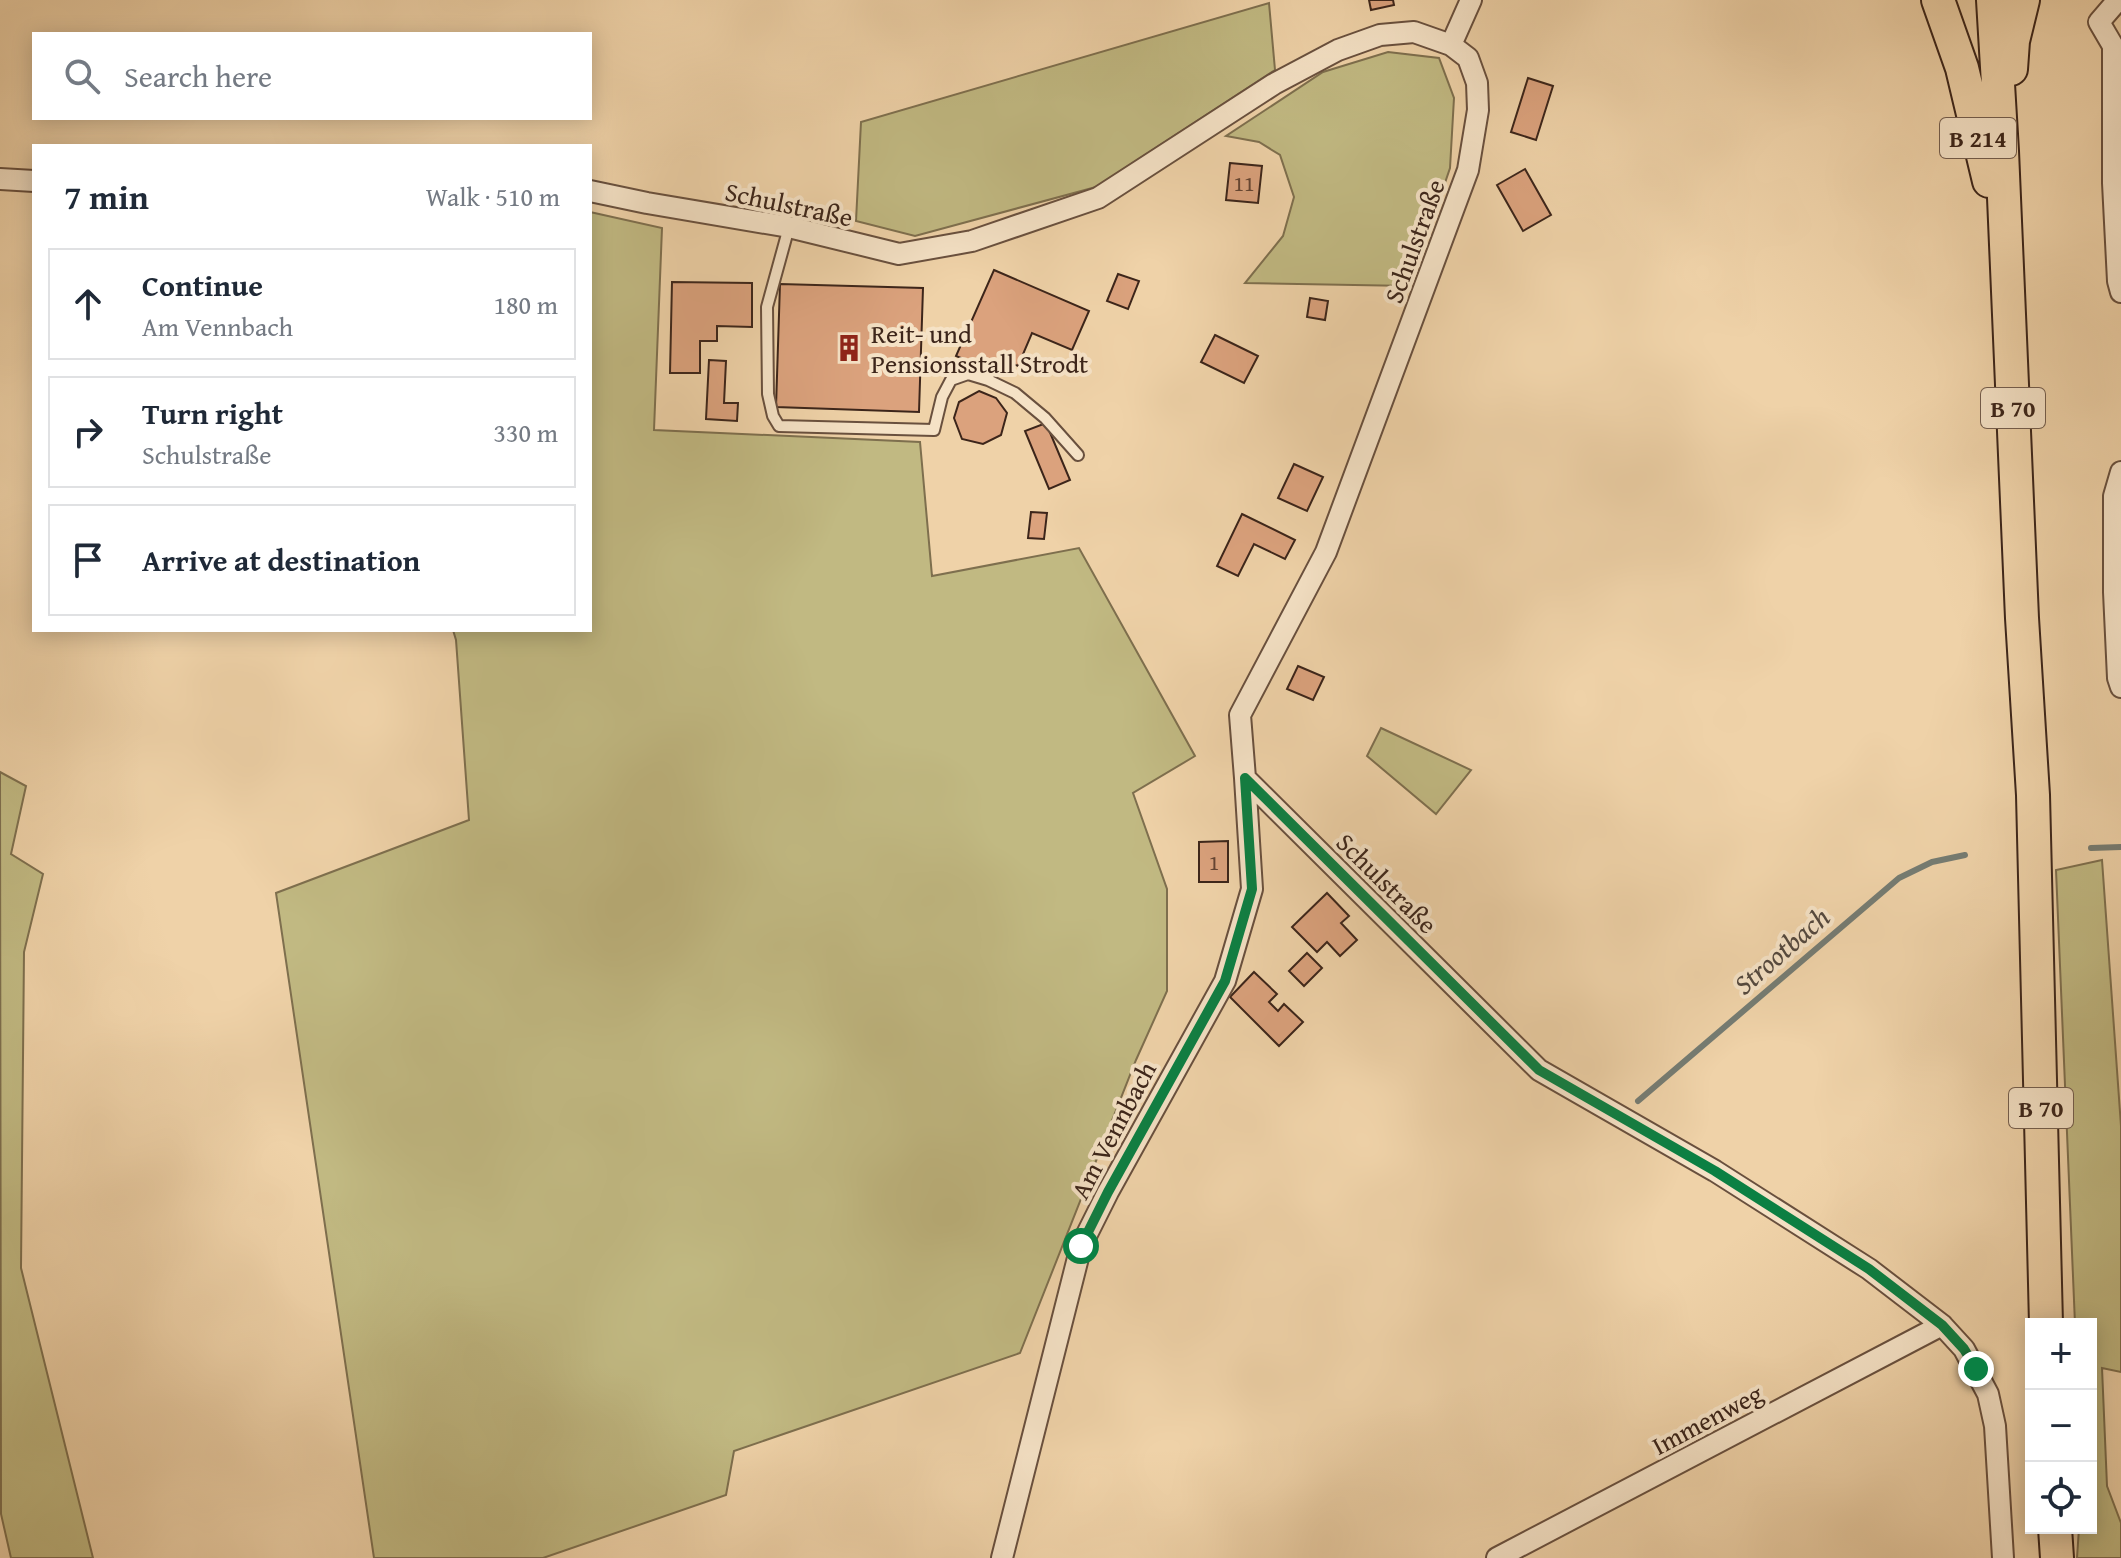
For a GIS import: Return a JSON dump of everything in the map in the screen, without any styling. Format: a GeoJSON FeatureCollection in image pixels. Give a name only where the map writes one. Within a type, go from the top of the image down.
{"type":"FeatureCollection","features":[{"type":"Feature","properties":{"kind":"main road","name":"B 214"},"geometry":{"type":"LineString","coordinates":[[1938,0],[1962,68],[1989,179],[2007,278]]}},
{"type":"Feature","properties":{"kind":"main road","name":"B 70"},"geometry":{"type":"LineString","coordinates":[[1993,0],[2033,795],[2046,1318]]}},
{"type":"Feature","properties":{"kind":"main road"},"geometry":{"type":"LineString","coordinates":[[2002,151],[2013,41],[2023,0]]}},
{"type":"Feature","properties":{"kind":"main road"},"geometry":{"type":"LineString","coordinates":[[2055,1534],[2057,1558]]}},
{"type":"Feature","properties":{"kind":"street"},"geometry":{"type":"LineString","coordinates":[[1451,45],[1471,0]]}},
{"type":"Feature","properties":{"kind":"street"},"geometry":{"type":"LineString","coordinates":[[2118,0],[2099,22],[2113,46],[2113,183],[2121,292]]}},
{"type":"Feature","properties":{"kind":"street","name":"Schulstraße"},"geometry":{"type":"LineString","coordinates":[[592,191],[789,227],[899,254],[972,241],[1098,198],[1274,84],[1338,50],[1380,35],[1414,32],[1451,45],[1468,58],[1477,83],[1478,110],[1468,170],[1326,552],[1240,715],[1245,778],[1539,1070],[1715,1171],[1869,1269],[1942,1325],[1964,1349],[1988,1394],[1995,1426],[2003,1558]]}},
{"type":"Feature","properties":{"kind":"street"},"geometry":{"type":"LineString","coordinates":[[0,179],[32,181]]}},
{"type":"Feature","properties":{"kind":"street"},"geometry":{"type":"LineString","coordinates":[[2121,472],[2114,496],[2114,576],[2118,678],[2121,687]]}},
{"type":"Feature","properties":{"kind":"street","name":"Am Vennbach"},"geometry":{"type":"LineString","coordinates":[[1002,1558],[1081,1246],[1225,981],[1252,889],[1245,778]]}},
{"type":"Feature","properties":{"kind":"street","name":"Immenweg"},"geometry":{"type":"LineString","coordinates":[[1497,1558],[1942,1325]]}},
{"type":"Feature","properties":{"kind":"lane"},"geometry":{"type":"LineString","coordinates":[[789,227],[767,307],[768,394],[773,416],[779,426],[934,430],[942,397],[951,380],[968,374],[1015,393],[1045,418],[1078,455]]}},
{"type":"Feature","properties":{"kind":"shaded area"},"geometry":{"type":"Polygon","coordinates":[[[1269,3],[1275,70],[1096,187],[915,236],[856,221],[861,122],[1269,3]]]}},
{"type":"Feature","properties":{"kind":"shaded area"},"geometry":{"type":"Polygon","coordinates":[[[1388,52],[1439,58],[1454,98],[1450,168],[1410,286],[1245,283],[1283,236],[1294,197],[1280,155],[1259,142],[1226,136],[1323,72],[1388,52]]]}},
{"type":"Feature","properties":{"kind":"shaded area"},"geometry":{"type":"Polygon","coordinates":[[[592,212],[662,228],[654,430],[920,442],[932,576],[1079,548],[1195,756],[1133,793],[1167,889],[1167,991],[1136,1060],[1020,1353],[734,1451],[726,1495],[543,1558],[374,1558],[276,893],[469,820],[454,632],[592,632],[592,212]]]}},
{"type":"Feature","properties":{"kind":"shaded area"},"geometry":{"type":"Polygon","coordinates":[[[1381,728],[1471,770],[1436,814],[1367,756],[1381,728]]]}},
{"type":"Feature","properties":{"kind":"shaded area"},"geometry":{"type":"Polygon","coordinates":[[[0,772],[26,786],[11,854],[43,874],[24,952],[21,1268],[93,1558],[11,1558],[1,1514],[0,772]]]}},
{"type":"Feature","properties":{"kind":"shaded area"},"geometry":{"type":"Polygon","coordinates":[[[2102,860],[2121,1126],[2121,1372],[2102,1368],[2107,1486],[2121,1523],[2121,1558],[2077,1558],[2079,1534],[2097,1534],[2097,1318],[2075,1318],[2056,870],[2102,860]]]}},
{"type":"Feature","properties":{"kind":"building"},"geometry":{"type":"Polygon","coordinates":[[[1369,0],[1393,0],[1394,5],[1371,10],[1369,0]]]}},
{"type":"Feature","properties":{"kind":"building"},"geometry":{"type":"Polygon","coordinates":[[[1528,78],[1553,86],[1536,140],[1511,132],[1528,78]]]}},
{"type":"Feature","properties":{"kind":"building"},"geometry":{"type":"Polygon","coordinates":[[[1230,163],[1262,166],[1258,203],[1226,200],[1230,163]]]}},
{"type":"Feature","properties":{"kind":"building"},"geometry":{"type":"Polygon","coordinates":[[[1525,169],[1551,215],[1523,231],[1497,185],[1525,169]]]}},
{"type":"Feature","properties":{"kind":"building"},"geometry":{"type":"Polygon","coordinates":[[[994,270],[1089,311],[1072,350],[1032,333],[1018,366],[1000,358],[994,372],[956,356],[994,270]]]}},
{"type":"Feature","properties":{"kind":"building"},"geometry":{"type":"Polygon","coordinates":[[[1118,274],[1139,281],[1128,309],[1107,301],[1118,274]]]}},
{"type":"Feature","properties":{"kind":"building"},"geometry":{"type":"Polygon","coordinates":[[[672,282],[752,283],[752,327],[717,326],[717,341],[700,341],[700,373],[670,373],[672,282]]]}},
{"type":"Feature","properties":{"kind":"building","name":"Reit- und Pensionsstall Strodt"},"geometry":{"type":"Polygon","coordinates":[[[780,284],[923,288],[919,412],[776,407],[780,284]]]}},
{"type":"Feature","properties":{"kind":"building"},"geometry":{"type":"Polygon","coordinates":[[[1310,298],[1328,301],[1325,320],[1307,317],[1310,298]]]}},
{"type":"Feature","properties":{"kind":"building"},"geometry":{"type":"Polygon","coordinates":[[[1215,335],[1258,356],[1244,383],[1201,362],[1215,335]]]}},
{"type":"Feature","properties":{"kind":"building"},"geometry":{"type":"Polygon","coordinates":[[[709,360],[726,361],[724,403],[738,403],[737,421],[706,419],[709,360]]]}},
{"type":"Feature","properties":{"kind":"building"},"geometry":{"type":"Polygon","coordinates":[[[979,391],[996,398],[1007,413],[1001,435],[983,444],[962,439],[954,418],[959,402],[979,391]]]}},
{"type":"Feature","properties":{"kind":"building"},"geometry":{"type":"Polygon","coordinates":[[[1046,423],[1070,480],[1049,489],[1025,431],[1046,423]]]}},
{"type":"Feature","properties":{"kind":"building"},"geometry":{"type":"Polygon","coordinates":[[[1294,464],[1323,477],[1307,511],[1278,498],[1294,464]]]}},
{"type":"Feature","properties":{"kind":"building"},"geometry":{"type":"Polygon","coordinates":[[[1031,512],[1047,513],[1044,539],[1028,538],[1031,512]]]}},
{"type":"Feature","properties":{"kind":"building"},"geometry":{"type":"Polygon","coordinates":[[[1242,514],[1295,540],[1285,559],[1254,544],[1238,576],[1217,566],[1242,514]]]}},
{"type":"Feature","properties":{"kind":"building"},"geometry":{"type":"Polygon","coordinates":[[[1298,666],[1324,677],[1313,700],[1287,689],[1298,666]]]}},
{"type":"Feature","properties":{"kind":"building"},"geometry":{"type":"Polygon","coordinates":[[[1228,841],[1228,882],[1199,882],[1199,842],[1228,841]]]}},
{"type":"Feature","properties":{"kind":"building"},"geometry":{"type":"Polygon","coordinates":[[[1327,893],[1349,916],[1341,923],[1357,940],[1340,956],[1327,942],[1317,952],[1292,927],[1327,893]]]}},
{"type":"Feature","properties":{"kind":"building"},"geometry":{"type":"Polygon","coordinates":[[[1307,953],[1322,968],[1304,986],[1289,971],[1307,953]]]}},
{"type":"Feature","properties":{"kind":"building"},"geometry":{"type":"Polygon","coordinates":[[[1254,972],[1277,994],[1269,1002],[1278,1011],[1284,1004],[1303,1022],[1279,1046],[1230,997],[1254,972]]]}},
{"type":"Feature","properties":{"kind":"waterway","name":"Strootbach"},"geometry":{"type":"LineString","coordinates":[[2091,848],[2121,847]]}},
{"type":"Feature","properties":{"kind":"waterway","name":"Strootbach"},"geometry":{"type":"LineString","coordinates":[[1638,1101],[1899,878],[1932,862],[1965,855]]}},
{"type":"Feature","properties":{"kind":"place","name":"Reit- und Pensionsstall Strodt"},"geometry":{"type":"Point","coordinates":[849,348]}},
{"type":"Feature","properties":{"kind":"route"},"geometry":{"type":"LineString","coordinates":[[1081,1246],[1225,981],[1252,889],[1245,778],[1539,1070],[1715,1171],[1869,1269],[1942,1325],[1964,1349],[1976,1369]]}}]}
